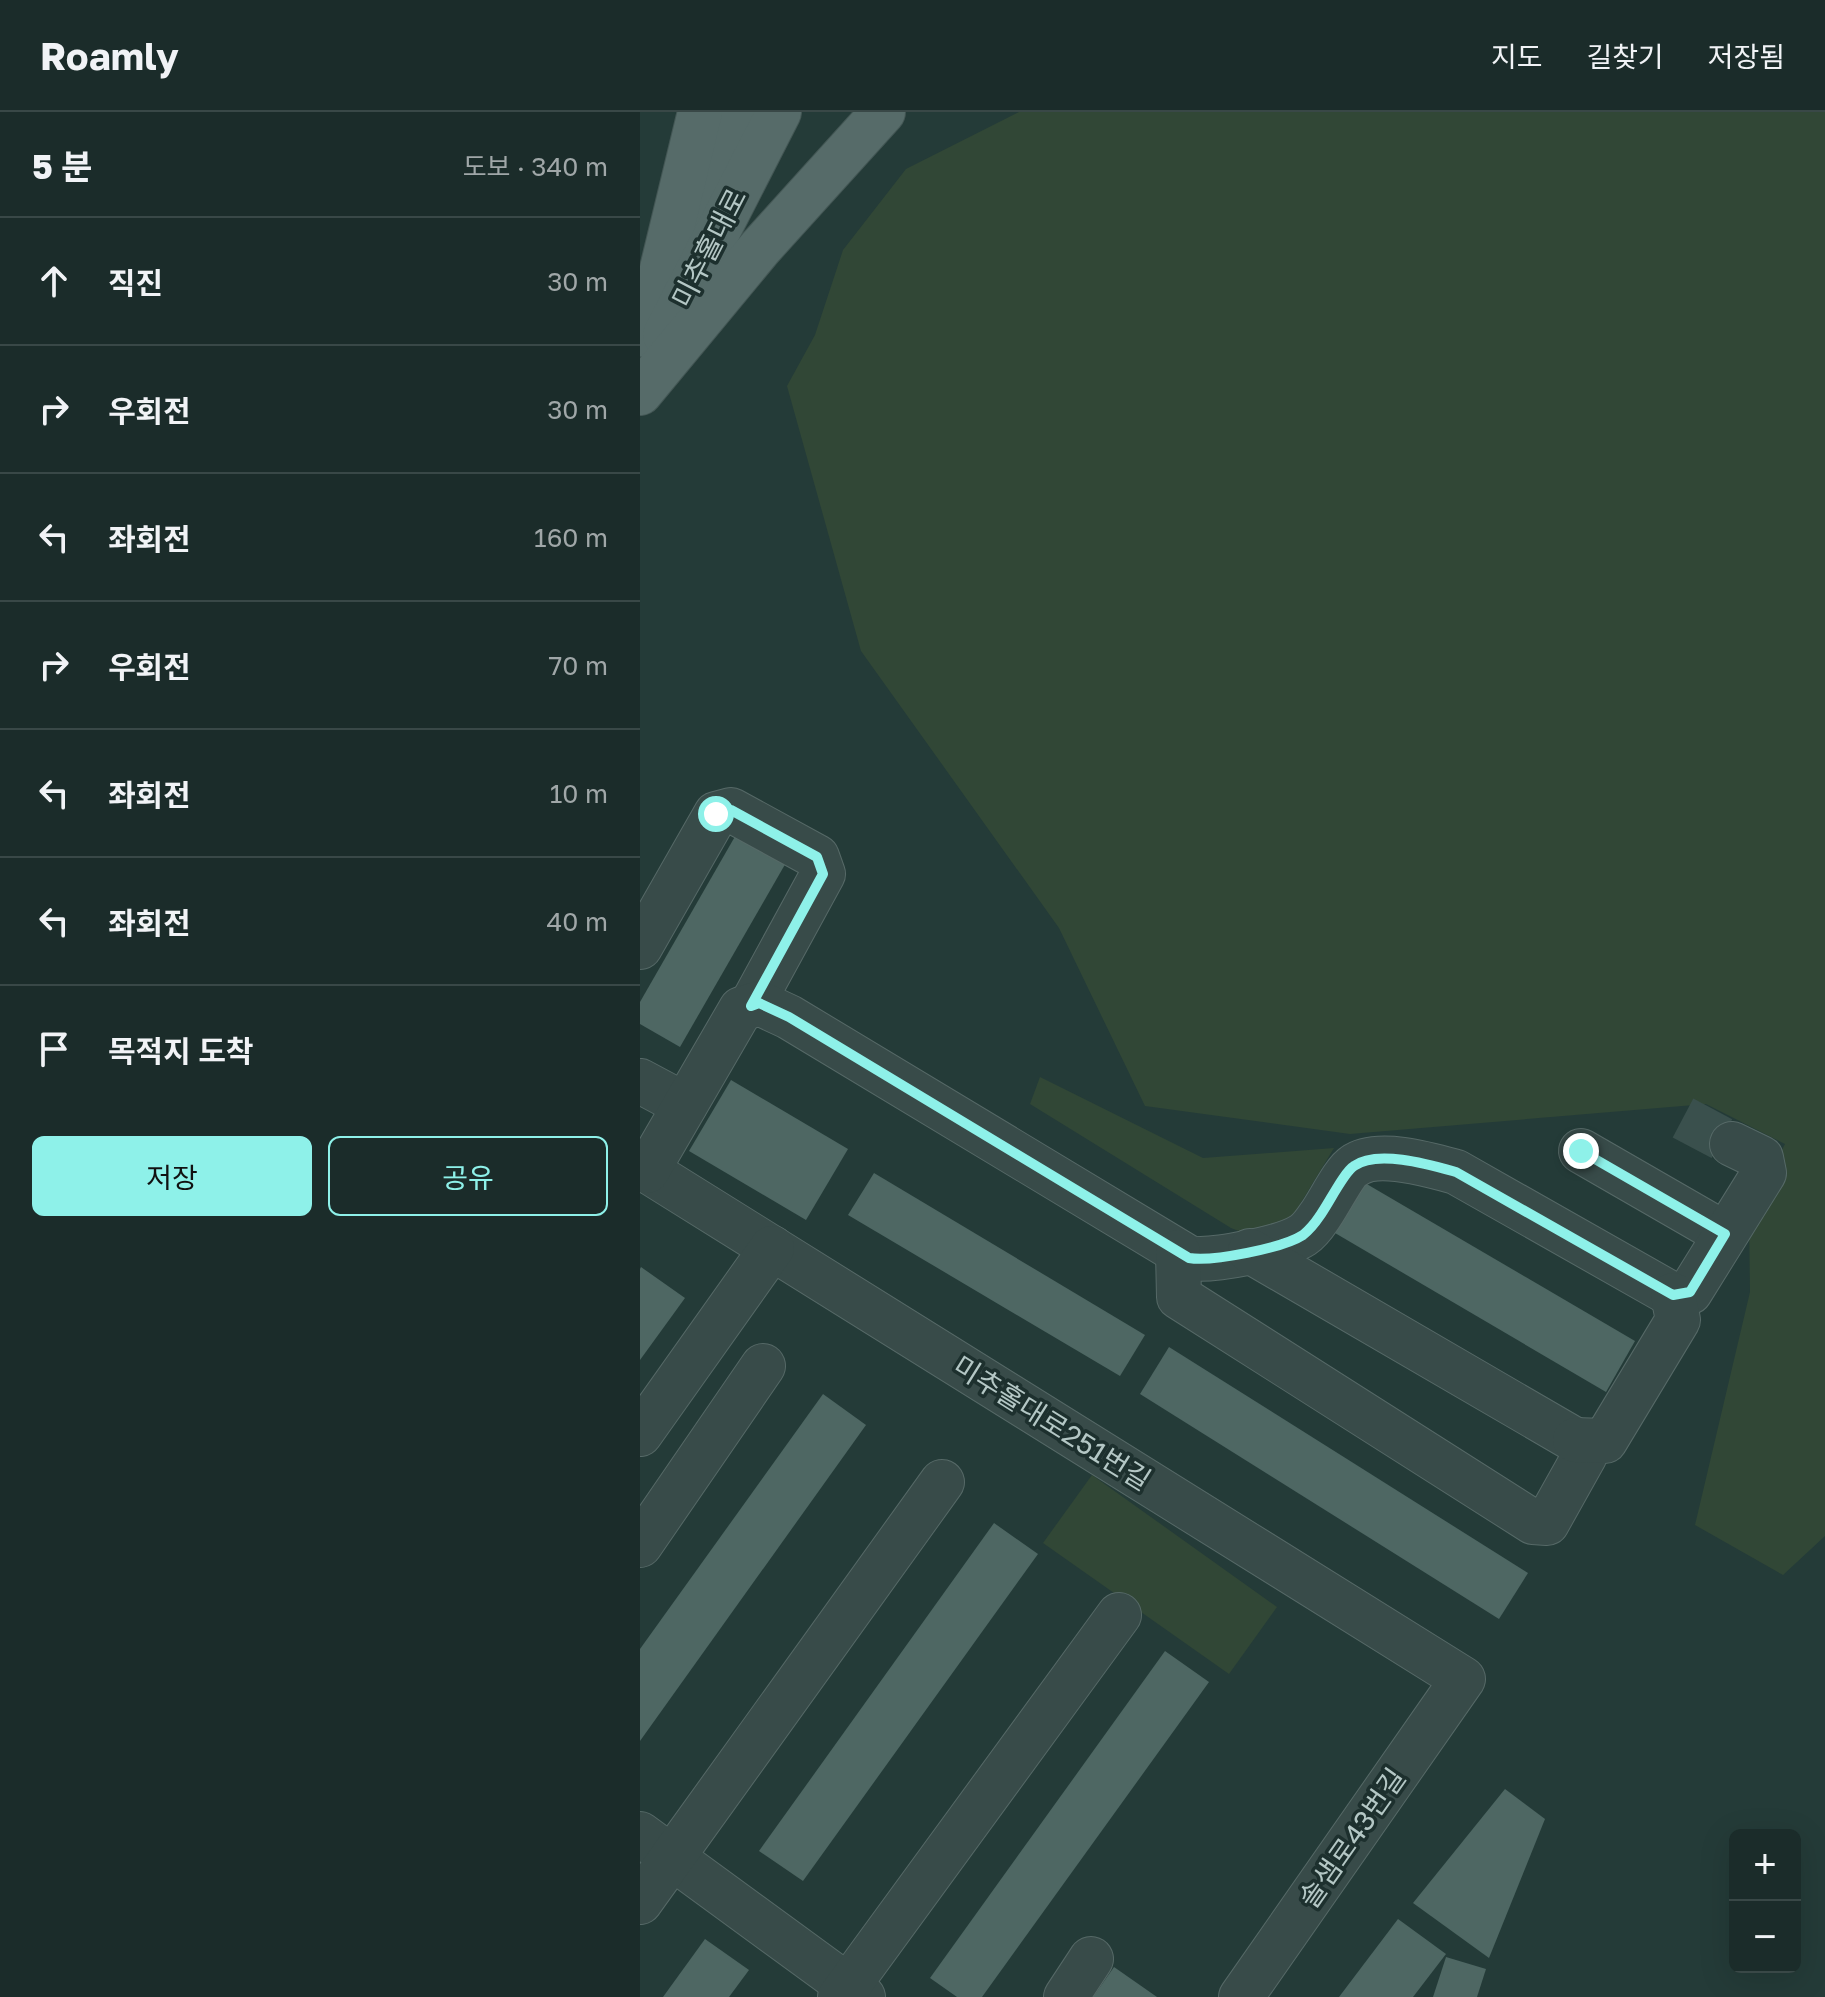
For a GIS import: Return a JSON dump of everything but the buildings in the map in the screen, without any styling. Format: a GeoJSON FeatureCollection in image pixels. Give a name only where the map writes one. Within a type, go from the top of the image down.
{"type":"FeatureCollection","features":[{"type":"Feature","properties":{"kind":"main road"},"geometry":{"type":"LineString","coordinates":[[640,359],[700,112]]}},
{"type":"Feature","properties":{"kind":"main road","name":"미추홀대로"},"geometry":{"type":"LineString","coordinates":[[640,374],[733,112]]}},
{"type":"Feature","properties":{"kind":"main road","name":"미추홀대로"},"geometry":{"type":"LineString","coordinates":[[640,384],[779,112]]}},
{"type":"Feature","properties":{"kind":"main road"},"geometry":{"type":"LineString","coordinates":[[640,393],[760,248],[883,112]]}},
{"type":"Feature","properties":{"kind":"street"},"geometry":{"type":"LineString","coordinates":[[640,947],[716,814],[731,810],[817,857],[823,874],[751,1006]]}},
{"type":"Feature","properties":{"kind":"street"},"geometry":{"type":"LineString","coordinates":[[644,1168],[741,1009],[759,1003],[789,1017],[1178,1252],[1206,1261],[1287,1242],[1304,1234],[1353,1166],[1377,1158],[1420,1162],[1456,1172],[1673,1295],[1690,1292],[1764,1173],[1761,1158],[1732,1144]]}},
{"type":"Feature","properties":{"kind":"street"},"geometry":{"type":"LineString","coordinates":[[640,1081],[685,1105]]}},
{"type":"Feature","properties":{"kind":"street"},"geometry":{"type":"LineString","coordinates":[[1581,1151],[1725,1234]]}},
{"type":"Feature","properties":{"kind":"street","name":"미추홀대로251번길"},"geometry":{"type":"LineString","coordinates":[[644,1168],[1463,1679]]}},
{"type":"Feature","properties":{"kind":"street"},"geometry":{"type":"LineString","coordinates":[[640,1434],[772,1248]]}},
{"type":"Feature","properties":{"kind":"street"},"geometry":{"type":"LineString","coordinates":[[1178,1252],[1179,1297],[1533,1522],[1547,1523],[1585,1455],[1575,1440],[1250,1251]]}},
{"type":"Feature","properties":{"kind":"street"},"geometry":{"type":"LineString","coordinates":[[1575,1440],[1605,1441],[1678,1320],[1673,1295]]}},
{"type":"Feature","properties":{"kind":"street"},"geometry":{"type":"LineString","coordinates":[[640,1545],[763,1366]]}},
{"type":"Feature","properties":{"kind":"street"},"geometry":{"type":"LineString","coordinates":[[640,1902],[656,1845],[942,1482]]}},
{"type":"Feature","properties":{"kind":"street"},"geometry":{"type":"LineString","coordinates":[[656,1845],[850,1993],[1119,1615]]}},
{"type":"Feature","properties":{"kind":"street","name":"솔샘로43번길"},"geometry":{"type":"LineString","coordinates":[[1241,1997],[1463,1679]]}},
{"type":"Feature","properties":{"kind":"street"},"geometry":{"type":"LineString","coordinates":[[1066,1997],[1091,1959]]}},
{"type":"Feature","properties":{"kind":"green space"},"geometry":{"type":"Polygon","coordinates":[[[1019,112],[1825,112],[1825,1536],[1783,1575],[1695,1525],[1750,1292],[1749,1214],[1785,1144],[1706,1104],[1350,1134],[1145,1106],[1059,928],[861,651],[787,386],[815,335],[843,250],[906,169],[1019,112]]]}},
{"type":"Feature","properties":{"kind":"green space"},"geometry":{"type":"Polygon","coordinates":[[[1040,1077],[1203,1158],[1334,1148],[1288,1224],[1249,1235],[1231,1228],[1030,1104],[1040,1077]]]}},
{"type":"Feature","properties":{"kind":"green space"},"geometry":{"type":"Polygon","coordinates":[[[1092,1475],[1277,1607],[1229,1674],[1043,1543],[1092,1475]]]}},
{"type":"Feature","properties":{"kind":"tunnel"},"geometry":{"type":"LineString","coordinates":[[1683,1118],[1732,1144]]}},
{"type":"Feature","properties":{"kind":"route"},"geometry":{"type":"LineString","coordinates":[[716,814],[731,810],[817,857],[823,874],[751,1006],[759,1003],[789,1017],[1189,1258],[1206,1261],[1287,1242],[1304,1234],[1353,1166],[1377,1158],[1420,1162],[1456,1172],[1673,1295],[1690,1292],[1725,1234],[1581,1151]]}}]}
